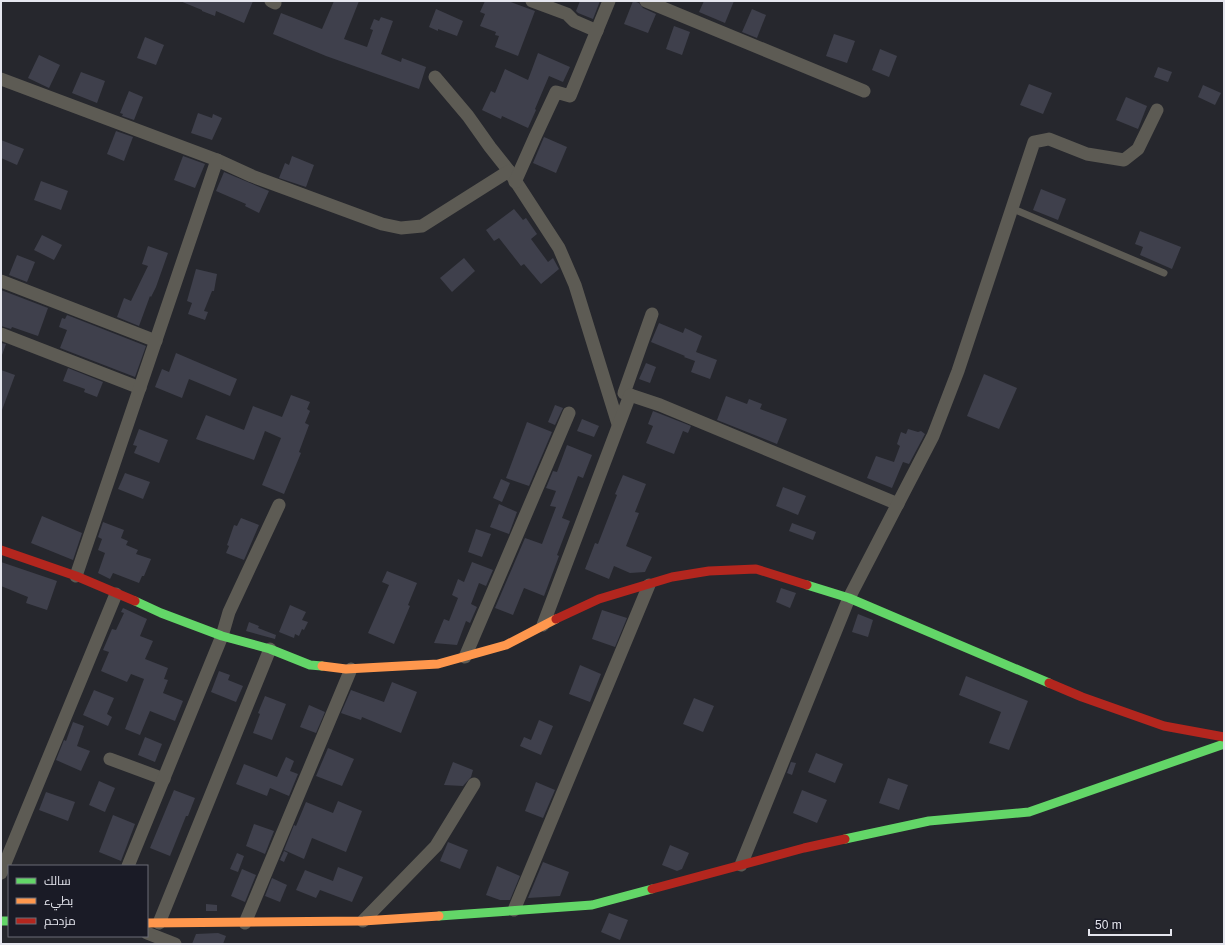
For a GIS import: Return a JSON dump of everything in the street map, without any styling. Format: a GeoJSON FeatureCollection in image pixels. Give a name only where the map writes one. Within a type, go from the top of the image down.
{"type":"FeatureCollection","features":[{"type":"Feature","properties":{"kind":"street"},"geometry":{"type":"LineString","coordinates":[[532,1],[567,14],[574,21],[597,31]]}},
{"type":"Feature","properties":{"kind":"street"},"geometry":{"type":"LineString","coordinates":[[1,79],[217,160],[252,176],[374,221],[401,228],[422,226],[512,177],[535,137],[556,92],[570,96],[609,1]]}},
{"type":"Feature","properties":{"kind":"street"},"geometry":{"type":"LineString","coordinates":[[646,1],[864,91]]}},
{"type":"Feature","properties":{"kind":"street"},"geometry":{"type":"LineString","coordinates":[[434,77],[468,116],[512,177],[559,248],[575,285],[618,424]]}},
{"type":"Feature","properties":{"kind":"street"},"geometry":{"type":"LineString","coordinates":[[741,865],[848,598],[933,436],[958,371],[1034,142],[1049,139],[1087,154],[1124,160],[1138,149],[1157,110]]}},
{"type":"Feature","properties":{"kind":"street"},"geometry":{"type":"LineString","coordinates":[[76,576],[217,160]]}},
{"type":"Feature","properties":{"kind":"street"},"geometry":{"type":"LineString","coordinates":[[1,281],[156,341]]}},
{"type":"Feature","properties":{"kind":"street"},"geometry":{"type":"LineString","coordinates":[[652,314],[624,393],[660,405],[898,504]]}},
{"type":"Feature","properties":{"kind":"street"},"geometry":{"type":"LineString","coordinates":[[1,334],[140,388]]}},
{"type":"Feature","properties":{"kind":"street"},"geometry":{"type":"LineString","coordinates":[[544,625],[630,395]]}},
{"type":"Feature","properties":{"kind":"street"},"geometry":{"type":"LineString","coordinates":[[465,657],[569,413]]}},
{"type":"Feature","properties":{"kind":"street"},"geometry":{"type":"LineString","coordinates":[[128,865],[222,636],[229,612],[279,505]]}},
{"type":"Feature","properties":{"kind":"street"},"geometry":{"type":"LineString","coordinates":[[1,550],[76,576],[161,613],[222,636],[270,649],[310,665],[350,669],[438,664],[506,645],[544,625],[599,600],[649,584],[709,571],[756,569],[848,598],[1082,697],[1164,726],[1224,737]]}},
{"type":"Feature","properties":{"kind":"street"},"geometry":{"type":"LineString","coordinates":[[514,910],[649,584]]}},
{"type":"Feature","properties":{"kind":"street"},"geometry":{"type":"LineString","coordinates":[[1,873],[116,594]]}},
{"type":"Feature","properties":{"kind":"street"},"geometry":{"type":"LineString","coordinates":[[270,649],[153,923],[363,921],[592,905],[804,848],[929,821],[1029,812],[1224,744]]}},
{"type":"Feature","properties":{"kind":"street"},"geometry":{"type":"LineString","coordinates":[[245,923],[350,669]]}},
{"type":"Feature","properties":{"kind":"street"},"geometry":{"type":"LineString","coordinates":[[110,759],[164,779]]}},
{"type":"Feature","properties":{"kind":"street"},"geometry":{"type":"LineString","coordinates":[[363,921],[436,846],[474,784]]}},
{"type":"Feature","properties":{"kind":"street"},"geometry":{"type":"LineString","coordinates":[[148,933],[176,944]]}},
{"type":"Feature","properties":{"kind":"lane"},"geometry":{"type":"LineString","coordinates":[[1012,208],[1164,273]]}},
{"type":"Feature","properties":{"kind":"building"},"geometry":{"type":"Polygon","coordinates":[[[180,1],[253,1],[244,23],[216,11],[215,16],[180,1]]]}},
{"type":"Feature","properties":{"kind":"building"},"geometry":{"type":"Polygon","coordinates":[[[334,1],[359,1],[344,39],[367,47],[373,30],[370,29],[374,19],[379,21],[381,17],[393,21],[381,54],[401,62],[402,58],[426,67],[419,89],[326,56],[273,34],[281,13],[322,29],[334,1]]]}},
{"type":"Feature","properties":{"kind":"building"},"geometry":{"type":"Polygon","coordinates":[[[485,1],[508,1],[535,11],[518,56],[495,47],[499,36],[495,35],[496,32],[480,26],[485,14],[480,12],[485,1]]]}},
{"type":"Feature","properties":{"kind":"building"},"geometry":{"type":"Polygon","coordinates":[[[580,1],[600,1],[593,19],[576,11],[580,1]]]}},
{"type":"Feature","properties":{"kind":"building"},"geometry":{"type":"Polygon","coordinates":[[[633,1],[639,3],[643,8],[656,14],[648,33],[624,24],[633,1]]]}},
{"type":"Feature","properties":{"kind":"building"},"geometry":{"type":"Polygon","coordinates":[[[704,1],[734,1],[725,23],[699,12],[704,1]]]}},
{"type":"Feature","properties":{"kind":"building"},"geometry":{"type":"Polygon","coordinates":[[[436,9],[463,21],[457,36],[429,27],[436,9]]]}},
{"type":"Feature","properties":{"kind":"building"},"geometry":{"type":"Polygon","coordinates":[[[752,9],[766,15],[757,38],[742,32],[752,9]]]}},
{"type":"Feature","properties":{"kind":"building"},"geometry":{"type":"Polygon","coordinates":[[[674,26],[690,32],[682,55],[666,49],[674,26]]]}},
{"type":"Feature","properties":{"kind":"building"},"geometry":{"type":"Polygon","coordinates":[[[834,34],[855,41],[847,63],[826,56],[834,34]]]}},
{"type":"Feature","properties":{"kind":"building"},"geometry":{"type":"Polygon","coordinates":[[[145,37],[164,45],[156,65],[137,58],[145,37]]]}},
{"type":"Feature","properties":{"kind":"building"},"geometry":{"type":"Polygon","coordinates":[[[880,49],[897,56],[889,77],[872,70],[880,49]]]}},
{"type":"Feature","properties":{"kind":"building"},"geometry":{"type":"Polygon","coordinates":[[[538,53],[570,67],[563,82],[549,76],[528,128],[502,116],[501,119],[482,110],[491,91],[495,93],[505,69],[528,80],[538,53]]]}},
{"type":"Feature","properties":{"kind":"building"},"geometry":{"type":"Polygon","coordinates":[[[39,55],[60,65],[49,88],[28,78],[39,55]]]}},
{"type":"Feature","properties":{"kind":"building"},"geometry":{"type":"Polygon","coordinates":[[[1158,67],[1172,72],[1168,82],[1154,77],[1158,67]]]}},
{"type":"Feature","properties":{"kind":"building"},"geometry":{"type":"Polygon","coordinates":[[[81,72],[105,81],[97,103],[72,93],[81,72]]]}},
{"type":"Feature","properties":{"kind":"building"},"geometry":{"type":"Polygon","coordinates":[[[1029,84],[1052,93],[1043,114],[1020,105],[1029,84]]]}},
{"type":"Feature","properties":{"kind":"building"},"geometry":{"type":"Polygon","coordinates":[[[1203,85],[1221,93],[1215,105],[1198,97],[1203,85]]]}},
{"type":"Feature","properties":{"kind":"building"},"geometry":{"type":"Polygon","coordinates":[[[129,91],[143,97],[134,120],[122,116],[123,114],[120,113],[129,91]]]}},
{"type":"Feature","properties":{"kind":"building"},"geometry":{"type":"Polygon","coordinates":[[[1126,97],[1147,106],[1138,129],[1116,120],[1126,97]]]}},
{"type":"Feature","properties":{"kind":"building"},"geometry":{"type":"Polygon","coordinates":[[[198,113],[212,118],[213,114],[222,118],[212,140],[191,133],[198,113]]]}},
{"type":"Feature","properties":{"kind":"building"},"geometry":{"type":"Polygon","coordinates":[[[116,131],[133,137],[124,161],[107,154],[116,131]]]}},
{"type":"Feature","properties":{"kind":"building"},"geometry":{"type":"Polygon","coordinates":[[[544,137],[567,147],[556,173],[533,163],[544,137]]]}},
{"type":"Feature","properties":{"kind":"building"},"geometry":{"type":"Polygon","coordinates":[[[1,140],[24,149],[17,165],[1,158],[1,140]]]}},
{"type":"Feature","properties":{"kind":"building"},"geometry":{"type":"Polygon","coordinates":[[[183,156],[205,164],[195,188],[174,180],[183,156]]]}},
{"type":"Feature","properties":{"kind":"building"},"geometry":{"type":"Polygon","coordinates":[[[292,156],[314,165],[306,187],[279,178],[285,163],[289,165],[292,156]]]}},
{"type":"Feature","properties":{"kind":"building"},"geometry":{"type":"Polygon","coordinates":[[[224,172],[269,191],[259,213],[245,206],[246,204],[216,191],[224,172]]]}},
{"type":"Feature","properties":{"kind":"building"},"geometry":{"type":"Polygon","coordinates":[[[41,181],[68,191],[61,210],[34,200],[41,181]]]}},
{"type":"Feature","properties":{"kind":"building"},"geometry":{"type":"Polygon","coordinates":[[[1041,189],[1066,199],[1058,220],[1033,210],[1041,189]]]}},
{"type":"Feature","properties":{"kind":"building"},"geometry":{"type":"Polygon","coordinates":[[[514,209],[523,220],[526,218],[537,234],[531,239],[548,262],[553,258],[559,269],[541,284],[524,264],[521,266],[499,238],[494,241],[486,230],[514,209]]]}},
{"type":"Feature","properties":{"kind":"building"},"geometry":{"type":"Polygon","coordinates":[[[1140,231],[1181,247],[1172,269],[1140,255],[1143,247],[1135,244],[1140,231]]]}},
{"type":"Feature","properties":{"kind":"building"},"geometry":{"type":"Polygon","coordinates":[[[42,235],[62,245],[54,260],[34,250],[42,235]]]}},
{"type":"Feature","properties":{"kind":"building"},"geometry":{"type":"Polygon","coordinates":[[[148,246],[168,253],[156,287],[151,297],[150,296],[139,326],[117,317],[124,298],[131,301],[148,266],[142,264],[148,246]]]}},
{"type":"Feature","properties":{"kind":"building"},"geometry":{"type":"Polygon","coordinates":[[[17,255],[35,262],[27,282],[9,275],[17,255]]]}},
{"type":"Feature","properties":{"kind":"building"},"geometry":{"type":"Polygon","coordinates":[[[464,258],[475,271],[452,292],[440,278],[464,258]]]}},
{"type":"Feature","properties":{"kind":"building"},"geometry":{"type":"Polygon","coordinates":[[[196,269],[217,274],[214,291],[212,291],[204,311],[208,312],[205,320],[188,314],[192,303],[187,301],[196,269]]]}},
{"type":"Feature","properties":{"kind":"building"},"geometry":{"type":"Polygon","coordinates":[[[1,290],[48,308],[38,336],[12,327],[11,329],[1,326],[1,290]]]}},
{"type":"Feature","properties":{"kind":"building"},"geometry":{"type":"Polygon","coordinates":[[[67,315],[146,346],[135,377],[60,348],[67,330],[59,327],[62,318],[65,319],[67,315]]]}},
{"type":"Feature","properties":{"kind":"building"},"geometry":{"type":"Polygon","coordinates":[[[659,323],[683,333],[685,328],[702,336],[696,352],[717,360],[710,379],[691,372],[695,361],[651,342],[659,323]]]}},
{"type":"Feature","properties":{"kind":"building"},"geometry":{"type":"Polygon","coordinates":[[[1,343],[6,344],[2,355],[1,354],[1,343]]]}},
{"type":"Feature","properties":{"kind":"building"},"geometry":{"type":"Polygon","coordinates":[[[176,353],[237,379],[230,396],[189,379],[182,398],[155,387],[162,369],[169,372],[176,353]]]}},
{"type":"Feature","properties":{"kind":"building"},"geometry":{"type":"Polygon","coordinates":[[[646,363],[656,367],[650,383],[639,379],[646,363]]]}},
{"type":"Feature","properties":{"kind":"building"},"geometry":{"type":"Polygon","coordinates":[[[68,368],[103,382],[97,397],[84,392],[85,389],[63,381],[68,368]]]}},
{"type":"Feature","properties":{"kind":"building"},"geometry":{"type":"Polygon","coordinates":[[[1,370],[15,375],[2,410],[1,410],[1,370]]]}},
{"type":"Feature","properties":{"kind":"building"},"geometry":{"type":"Polygon","coordinates":[[[984,374],[1017,388],[999,429],[967,416],[984,374]]]}},
{"type":"Feature","properties":{"kind":"building"},"geometry":{"type":"Polygon","coordinates":[[[291,395],[310,402],[307,409],[310,411],[305,423],[309,425],[299,452],[301,453],[284,494],[262,485],[281,438],[265,431],[254,460],[196,439],[206,415],[244,430],[253,406],[282,417],[291,395]]]}},
{"type":"Feature","properties":{"kind":"building"},"geometry":{"type":"Polygon","coordinates":[[[726,396],[747,404],[749,399],[762,404],[760,409],[787,419],[777,444],[717,420],[726,396]]]}},
{"type":"Feature","properties":{"kind":"building"},"geometry":{"type":"Polygon","coordinates":[[[555,405],[563,408],[555,425],[548,422],[555,405]]]}},
{"type":"Feature","properties":{"kind":"building"},"geometry":{"type":"Polygon","coordinates":[[[653,411],[691,426],[688,433],[683,431],[674,454],[646,443],[653,426],[648,424],[653,411]]]}},
{"type":"Feature","properties":{"kind":"building"},"geometry":{"type":"Polygon","coordinates":[[[582,419],[599,426],[594,437],[577,431],[582,419]]]}},
{"type":"Feature","properties":{"kind":"building"},"geometry":{"type":"Polygon","coordinates":[[[527,422],[552,432],[529,486],[506,478],[527,422]]]}},
{"type":"Feature","properties":{"kind":"building"},"geometry":{"type":"Polygon","coordinates":[[[139,429],[168,440],[159,463],[134,453],[137,446],[133,445],[139,429]]]}},
{"type":"Feature","properties":{"kind":"building"},"geometry":{"type":"Polygon","coordinates":[[[908,429],[918,432],[921,431],[925,434],[909,464],[903,462],[892,488],[867,478],[876,456],[894,462],[900,446],[897,444],[901,432],[906,434],[908,429]]]}},
{"type":"Feature","properties":{"kind":"building"},"geometry":{"type":"Polygon","coordinates":[[[567,445],[592,455],[583,478],[578,476],[562,518],[570,521],[544,596],[524,588],[513,615],[495,608],[525,538],[542,544],[556,507],[550,506],[556,491],[546,488],[553,471],[557,472],[567,445]]]}},
{"type":"Feature","properties":{"kind":"building"},"geometry":{"type":"Polygon","coordinates":[[[125,473],[150,482],[143,499],[118,489],[125,473]]]}},
{"type":"Feature","properties":{"kind":"building"},"geometry":{"type":"Polygon","coordinates":[[[623,475],[646,484],[635,512],[639,513],[626,546],[652,557],[645,572],[630,573],[614,566],[609,579],[585,569],[595,543],[598,544],[623,475]]]}},
{"type":"Feature","properties":{"kind":"building"},"geometry":{"type":"Polygon","coordinates":[[[501,479],[510,483],[502,502],[493,498],[501,479]]]}},
{"type":"Feature","properties":{"kind":"building"},"geometry":{"type":"Polygon","coordinates":[[[783,487],[806,496],[798,515],[776,506],[783,487]]]}},
{"type":"Feature","properties":{"kind":"building"},"geometry":{"type":"Polygon","coordinates":[[[499,504],[517,512],[509,534],[490,527],[499,504]]]}},
{"type":"Feature","properties":{"kind":"building"},"geometry":{"type":"Polygon","coordinates":[[[42,516],[82,533],[73,560],[31,543],[42,516]]]}},
{"type":"Feature","properties":{"kind":"building"},"geometry":{"type":"Polygon","coordinates":[[[241,518],[259,525],[244,560],[226,553],[229,546],[227,545],[234,525],[237,526],[241,518]]]}},
{"type":"Feature","properties":{"kind":"building"},"geometry":{"type":"Polygon","coordinates":[[[103,522],[124,530],[121,538],[128,541],[126,545],[138,550],[136,554],[151,559],[144,576],[142,576],[139,583],[113,573],[110,579],[98,573],[105,553],[98,550],[102,539],[98,537],[103,522]]]}},
{"type":"Feature","properties":{"kind":"building"},"geometry":{"type":"Polygon","coordinates":[[[792,523],[816,532],[813,540],[789,531],[792,523]]]}},
{"type":"Feature","properties":{"kind":"building"},"geometry":{"type":"Polygon","coordinates":[[[476,529],[491,534],[482,557],[468,552],[476,529]]]}},
{"type":"Feature","properties":{"kind":"building"},"geometry":{"type":"Polygon","coordinates":[[[1,562],[57,581],[47,610],[26,603],[28,597],[1,586],[1,562]]]}},
{"type":"Feature","properties":{"kind":"building"},"geometry":{"type":"Polygon","coordinates":[[[472,562],[493,570],[486,586],[479,583],[471,604],[477,607],[470,623],[466,621],[457,645],[434,643],[444,619],[449,621],[458,598],[452,595],[458,579],[464,582],[472,562]]]}},
{"type":"Feature","properties":{"kind":"building"},"geometry":{"type":"Polygon","coordinates":[[[387,571],[417,583],[408,605],[410,606],[394,644],[368,633],[389,585],[382,582],[387,571]]]}},
{"type":"Feature","properties":{"kind":"building"},"geometry":{"type":"Polygon","coordinates":[[[781,588],[796,593],[790,608],[776,602],[781,588]]]}},
{"type":"Feature","properties":{"kind":"building"},"geometry":{"type":"Polygon","coordinates":[[[290,605],[306,612],[302,620],[308,622],[304,630],[302,629],[299,636],[295,634],[294,638],[279,632],[290,605]]]}},
{"type":"Feature","properties":{"kind":"building"},"geometry":{"type":"Polygon","coordinates":[[[123,608],[147,619],[140,636],[153,641],[145,659],[168,668],[164,679],[168,680],[163,693],[183,701],[175,721],[150,711],[140,735],[125,729],[144,679],[131,674],[127,682],[101,671],[109,652],[103,650],[112,629],[116,630],[124,613],[121,612],[123,608]]]}},
{"type":"Feature","properties":{"kind":"building"},"geometry":{"type":"Polygon","coordinates":[[[602,610],[627,618],[615,647],[592,639],[602,610]]]}},
{"type":"Feature","properties":{"kind":"building"},"geometry":{"type":"Polygon","coordinates":[[[858,614],[873,620],[868,637],[852,632],[858,614]]]}},
{"type":"Feature","properties":{"kind":"building"},"geometry":{"type":"Polygon","coordinates":[[[249,622],[259,626],[258,628],[276,635],[275,639],[246,631],[249,622]]]}},
{"type":"Feature","properties":{"kind":"building"},"geometry":{"type":"Polygon","coordinates":[[[580,665],[601,674],[590,702],[569,694],[580,665]]]}},
{"type":"Feature","properties":{"kind":"building"},"geometry":{"type":"Polygon","coordinates":[[[219,671],[230,675],[228,680],[243,686],[236,702],[211,692],[219,671]]]}},
{"type":"Feature","properties":{"kind":"building"},"geometry":{"type":"Polygon","coordinates":[[[966,676],[1028,701],[1009,750],[989,743],[1001,712],[959,695],[966,676]]]}},
{"type":"Feature","properties":{"kind":"building"},"geometry":{"type":"Polygon","coordinates":[[[392,682],[417,692],[401,733],[362,717],[361,720],[341,713],[351,690],[384,702],[392,682]]]}},
{"type":"Feature","properties":{"kind":"building"},"geometry":{"type":"Polygon","coordinates":[[[94,690],[114,698],[107,714],[112,717],[108,726],[83,715],[94,690]]]}},
{"type":"Feature","properties":{"kind":"building"},"geometry":{"type":"Polygon","coordinates":[[[265,696],[286,704],[272,740],[253,733],[260,714],[258,713],[265,696]]]}},
{"type":"Feature","properties":{"kind":"building"},"geometry":{"type":"Polygon","coordinates":[[[694,698],[714,706],[703,732],[683,724],[694,698]]]}},
{"type":"Feature","properties":{"kind":"building"},"geometry":{"type":"Polygon","coordinates":[[[309,705],[325,712],[316,733],[300,727],[309,705]]]}},
{"type":"Feature","properties":{"kind":"building"},"geometry":{"type":"Polygon","coordinates":[[[539,720],[553,726],[541,755],[520,746],[524,737],[531,740],[539,720]]]}},
{"type":"Feature","properties":{"kind":"building"},"geometry":{"type":"Polygon","coordinates":[[[73,722],[84,726],[77,746],[90,751],[81,771],[56,760],[64,740],[66,741],[73,722]]]}},
{"type":"Feature","properties":{"kind":"building"},"geometry":{"type":"Polygon","coordinates":[[[145,737],[162,744],[155,762],[138,755],[145,737]]]}},
{"type":"Feature","properties":{"kind":"building"},"geometry":{"type":"Polygon","coordinates":[[[328,748],[354,759],[342,786],[316,776],[328,748]]]}},
{"type":"Feature","properties":{"kind":"building"},"geometry":{"type":"Polygon","coordinates":[[[816,753],[843,764],[835,783],[808,772],[816,753]]]}},
{"type":"Feature","properties":{"kind":"building"},"geometry":{"type":"Polygon","coordinates":[[[286,757],[294,761],[290,771],[298,774],[289,796],[270,788],[267,796],[236,784],[244,764],[277,777],[286,757]]]}},
{"type":"Feature","properties":{"kind":"building"},"geometry":{"type":"Polygon","coordinates":[[[453,762],[473,770],[471,777],[463,786],[444,785],[453,762]]]}},
{"type":"Feature","properties":{"kind":"building"},"geometry":{"type":"Polygon","coordinates":[[[791,762],[796,763],[792,775],[787,773],[791,762]]]}},
{"type":"Feature","properties":{"kind":"building"},"geometry":{"type":"Polygon","coordinates":[[[888,778],[908,785],[899,810],[879,803],[888,778]]]}},
{"type":"Feature","properties":{"kind":"building"},"geometry":{"type":"Polygon","coordinates":[[[99,781],[115,788],[105,812],[89,805],[99,781]]]}},
{"type":"Feature","properties":{"kind":"building"},"geometry":{"type":"Polygon","coordinates":[[[536,782],[555,790],[543,818],[525,811],[536,782]]]}},
{"type":"Feature","properties":{"kind":"building"},"geometry":{"type":"Polygon","coordinates":[[[174,790],[195,798],[170,856],[150,848],[174,790]]]}},
{"type":"Feature","properties":{"kind":"building"},"geometry":{"type":"Polygon","coordinates":[[[802,790],[827,800],[817,823],[793,813],[802,790]]]}},
{"type":"Feature","properties":{"kind":"building"},"geometry":{"type":"Polygon","coordinates":[[[46,792],[75,802],[68,821],[39,810],[46,792]]]}},
{"type":"Feature","properties":{"kind":"building"},"geometry":{"type":"Polygon","coordinates":[[[338,801],[362,811],[346,852],[312,838],[304,859],[284,850],[294,825],[296,826],[306,802],[333,813],[338,801]]]}},
{"type":"Feature","properties":{"kind":"building"},"geometry":{"type":"Polygon","coordinates":[[[113,815],[135,824],[121,861],[99,852],[113,815]]]}},
{"type":"Feature","properties":{"kind":"building"},"geometry":{"type":"Polygon","coordinates":[[[254,824],[274,831],[265,854],[246,846],[254,824]]]}},
{"type":"Feature","properties":{"kind":"building"},"geometry":{"type":"Polygon","coordinates":[[[448,842],[468,850],[460,869],[440,861],[448,842]]]}},
{"type":"Feature","properties":{"kind":"building"},"geometry":{"type":"Polygon","coordinates":[[[670,845],[689,853],[682,869],[677,871],[662,865],[670,845]]]}},
{"type":"Feature","properties":{"kind":"building"},"geometry":{"type":"Polygon","coordinates":[[[284,851],[288,853],[284,862],[280,860],[284,851]]]}},
{"type":"Feature","properties":{"kind":"building"},"geometry":{"type":"Polygon","coordinates":[[[237,853],[244,856],[238,872],[230,869],[237,853]]]}},
{"type":"Feature","properties":{"kind":"building"},"geometry":{"type":"Polygon","coordinates":[[[543,862],[569,872],[560,896],[528,898],[543,862]]]}},
{"type":"Feature","properties":{"kind":"building"},"geometry":{"type":"Polygon","coordinates":[[[497,866],[520,876],[510,900],[500,900],[486,895],[497,866]]]}},
{"type":"Feature","properties":{"kind":"building"},"geometry":{"type":"Polygon","coordinates":[[[338,867],[363,877],[352,902],[320,890],[316,898],[296,890],[305,870],[333,881],[338,867]]]}},
{"type":"Feature","properties":{"kind":"building"},"geometry":{"type":"Polygon","coordinates":[[[242,869],[256,875],[245,902],[231,896],[242,869]]]}},
{"type":"Feature","properties":{"kind":"building"},"geometry":{"type":"Polygon","coordinates":[[[272,878],[287,885],[280,902],[265,896],[272,878]]]}},
{"type":"Feature","properties":{"kind":"building"},"geometry":{"type":"Polygon","coordinates":[[[206,904],[217,905],[217,911],[206,911],[206,904]]]}},
{"type":"Feature","properties":{"kind":"building"},"geometry":{"type":"Polygon","coordinates":[[[609,913],[628,920],[620,940],[601,932],[609,913]]]}},
{"type":"Feature","properties":{"kind":"building"},"geometry":{"type":"Polygon","coordinates":[[[218,933],[226,936],[223,944],[192,944],[196,934],[218,933]]]}},
{"type":"Feature","properties":{"kind":"traffic: fast"},"geometry":{"type":"LineString","coordinates":[[807,585],[849,598],[1049,683]]}},
{"type":"Feature","properties":{"kind":"traffic: fast"},"geometry":{"type":"LineString","coordinates":[[135,601],[161,613],[222,636],[270,649],[310,665],[322,666]]}},
{"type":"Feature","properties":{"kind":"traffic: fast"},"geometry":{"type":"LineString","coordinates":[[845,839],[929,821],[1029,812],[1224,744]]}},
{"type":"Feature","properties":{"kind":"traffic: fast"},"geometry":{"type":"LineString","coordinates":[[439,916],[592,905],[652,889]]}},
{"type":"Feature","properties":{"kind":"traffic: fast"},"geometry":{"type":"LineString","coordinates":[[1,921],[8,921]]}},
{"type":"Feature","properties":{"kind":"traffic: slow"},"geometry":{"type":"LineString","coordinates":[[322,666],[346,669],[438,664],[506,645],[556,619]]}},
{"type":"Feature","properties":{"kind":"traffic: slow"},"geometry":{"type":"LineString","coordinates":[[148,923],[363,921],[439,916]]}},
{"type":"Feature","properties":{"kind":"traffic: jam"},"geometry":{"type":"LineString","coordinates":[[1,550],[76,576],[135,601]]}},
{"type":"Feature","properties":{"kind":"traffic: jam"},"geometry":{"type":"LineString","coordinates":[[556,619],[599,599],[672,577],[709,571],[756,569],[807,585]]}},
{"type":"Feature","properties":{"kind":"traffic: jam"},"geometry":{"type":"LineString","coordinates":[[1049,683],[1082,697],[1164,726],[1224,737]]}},
{"type":"Feature","properties":{"kind":"traffic: jam"},"geometry":{"type":"LineString","coordinates":[[652,889],[804,848],[845,839]]}}]}
